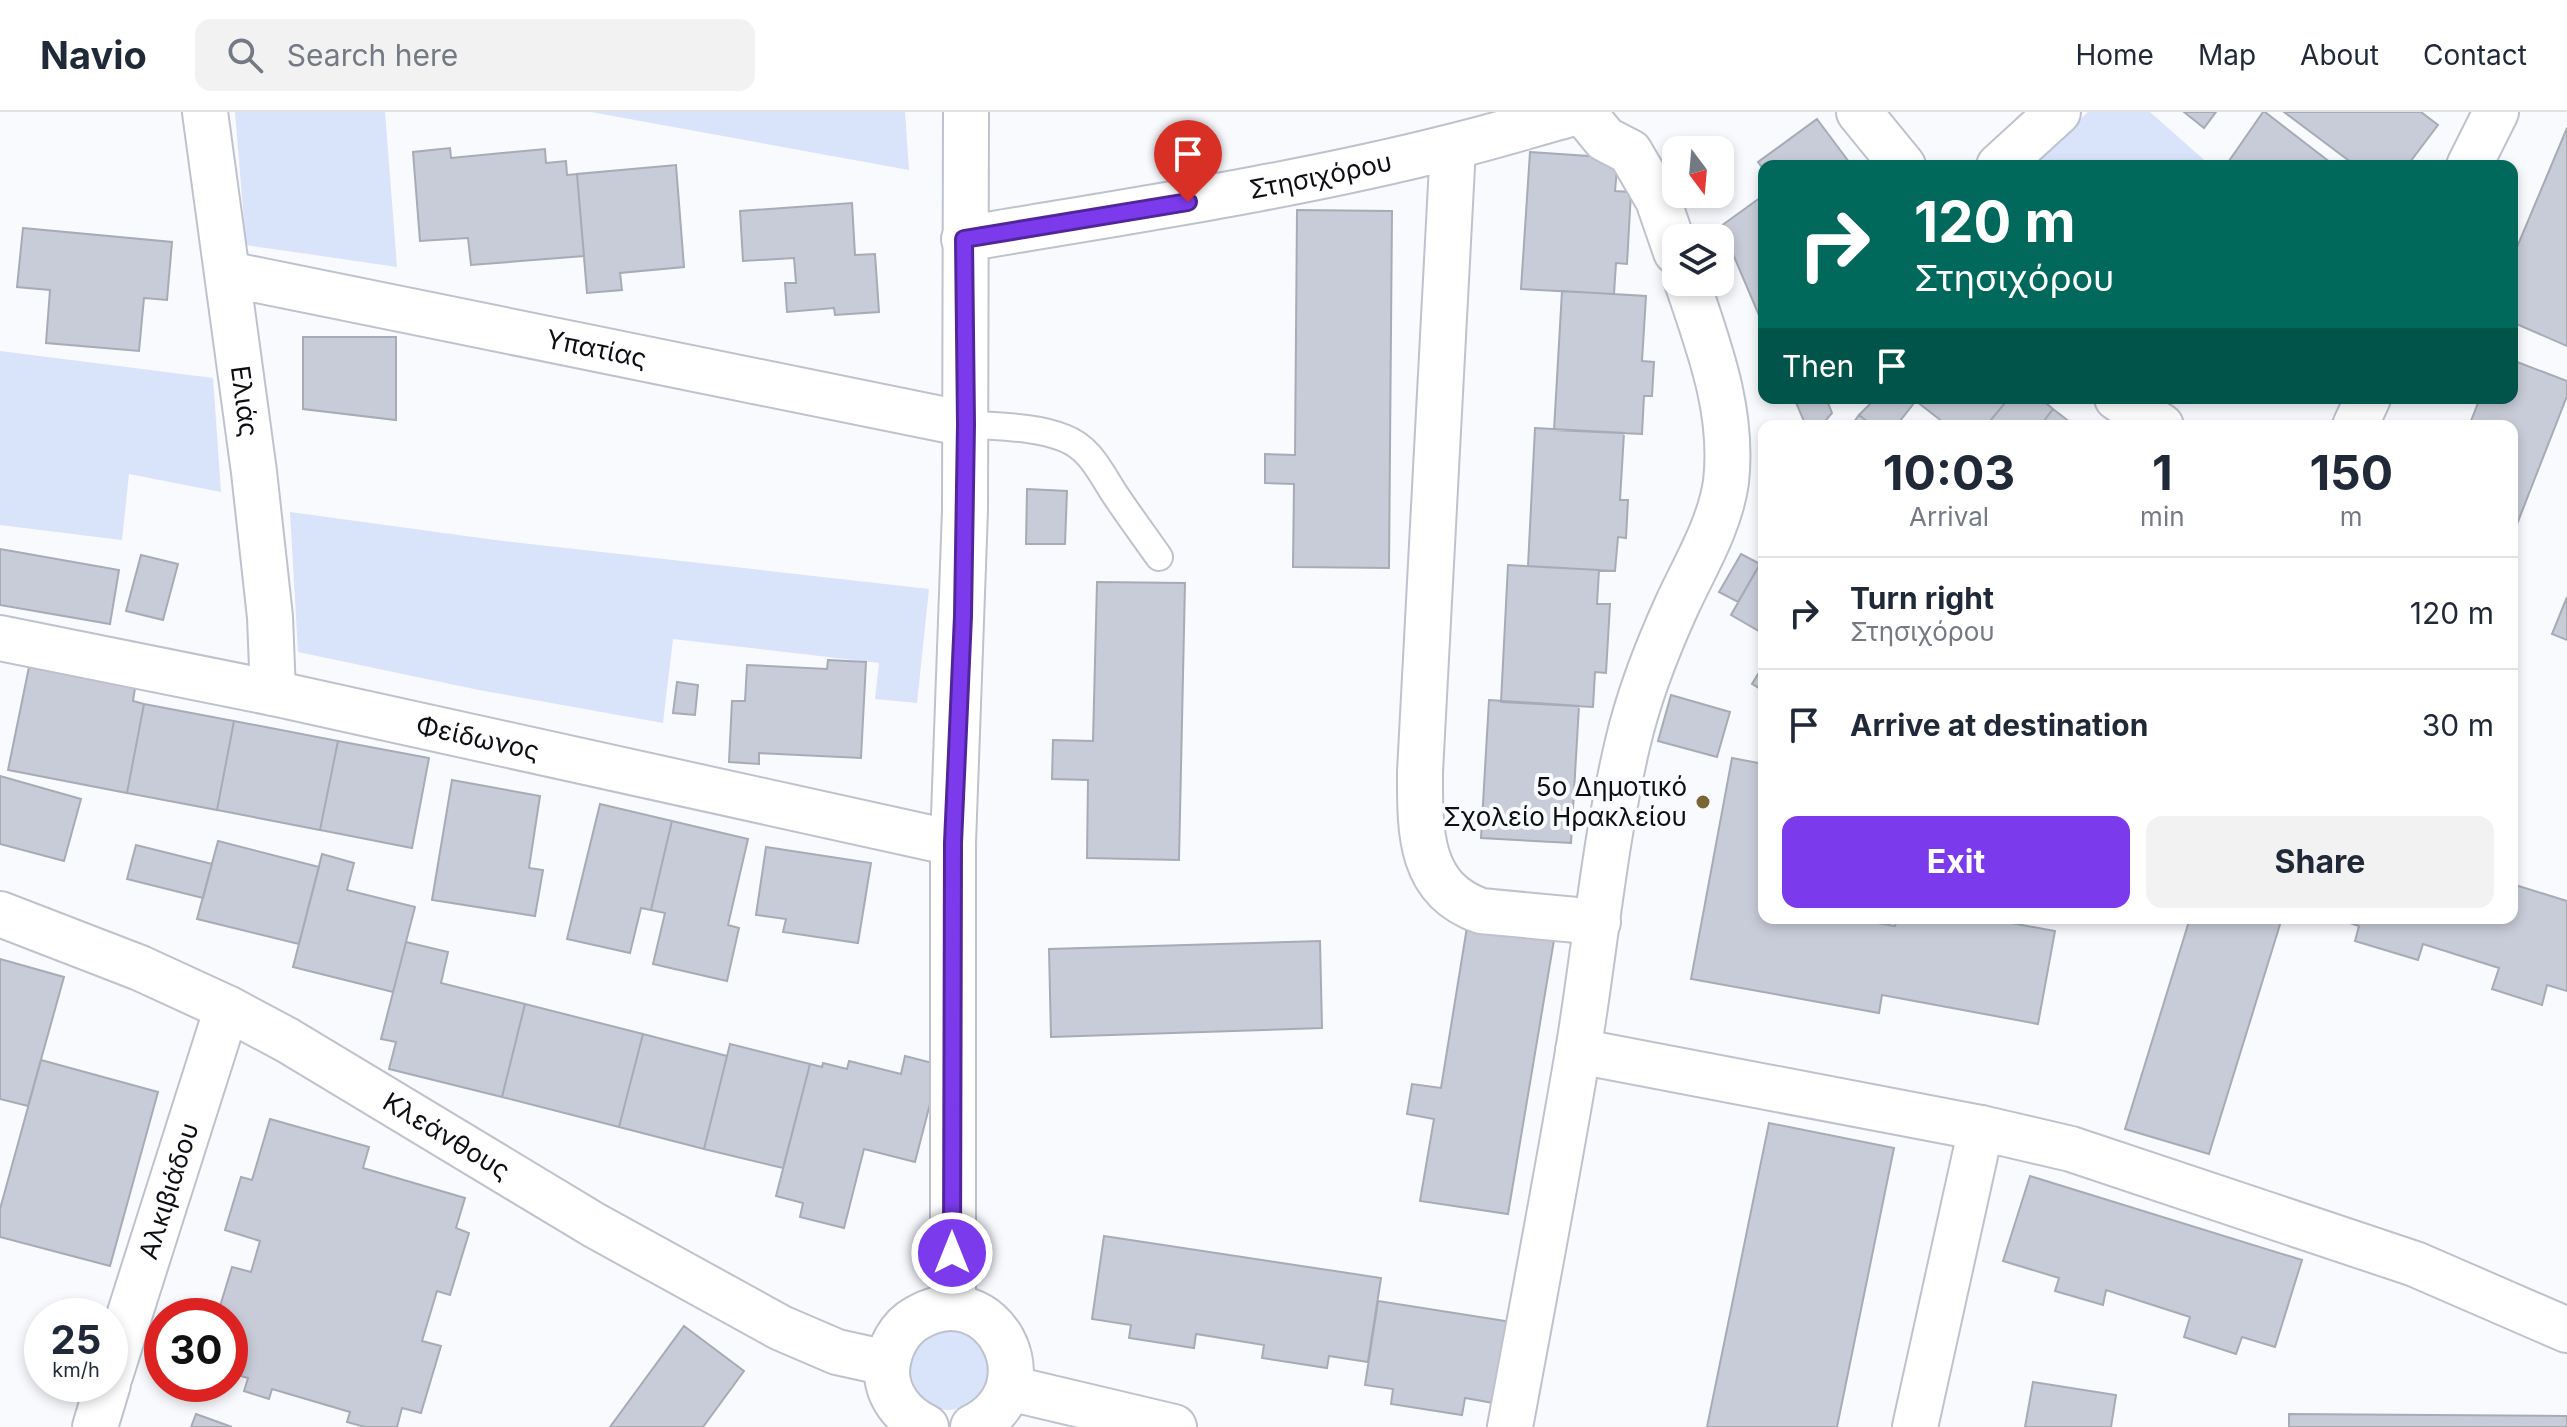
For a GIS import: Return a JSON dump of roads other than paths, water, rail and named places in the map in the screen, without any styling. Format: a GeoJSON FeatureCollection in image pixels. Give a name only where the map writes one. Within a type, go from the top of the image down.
{"type":"FeatureCollection","features":[{"type":"Feature","properties":{"kind":"street","name":"Ελιάς"},"geometry":{"type":"LineString","coordinates":[[205,112],[270,617],[273,693]]}},
{"type":"Feature","properties":{"kind":"street"},"geometry":{"type":"LineString","coordinates":[[953,1308],[953,843],[963,616],[966,112]]}},
{"type":"Feature","properties":{"kind":"street"},"geometry":{"type":"LineString","coordinates":[[1580,112],[1605,139],[1630,152],[1658,200],[1666,224]]}},
{"type":"Feature","properties":{"kind":"street","name":"Στησιχόρου"},"geometry":{"type":"LineString","coordinates":[[964,239],[1159,207],[1453,147],[1580,112]]}},
{"type":"Feature","properties":{"kind":"street"},"geometry":{"type":"LineString","coordinates":[[1859,112],[1898,160]]}},
{"type":"Feature","properties":{"kind":"street"},"geometry":{"type":"LineString","coordinates":[[2006,160],[2058,112]]}},
{"type":"Feature","properties":{"kind":"street"},"geometry":{"type":"LineString","coordinates":[[2472,160],[2496,112]]}},
{"type":"Feature","properties":{"kind":"street"},"geometry":{"type":"LineString","coordinates":[[1453,147],[1420,772],[1420,805],[1426,854],[1441,885],[1464,905],[1481,911],[1598,922]]}},
{"type":"Feature","properties":{"kind":"street","name":"Υπατίας"},"geometry":{"type":"LineString","coordinates":[[228,274],[966,424]]}},
{"type":"Feature","properties":{"kind":"street"},"geometry":{"type":"LineString","coordinates":[[1510,1427],[1578,1051],[1631,729],[1657,653],[1710,535],[1725,484],[1725,408],[1692,296]]}},
{"type":"Feature","properties":{"kind":"street"},"geometry":{"type":"LineString","coordinates":[[2126,404],[2152,420]]}},
{"type":"Feature","properties":{"kind":"street","name":"Φείδωνος"},"geometry":{"type":"LineString","coordinates":[[0,638],[273,693],[953,843]]}},
{"type":"Feature","properties":{"kind":"street","name":"Κλεάνθους"},"geometry":{"type":"LineString","coordinates":[[0,914],[140,968],[227,1008],[287,1040],[594,1225],[768,1321],[837,1352],[887,1363]]}},
{"type":"Feature","properties":{"kind":"street","name":"Αλκιβιάδου"},"geometry":{"type":"LineString","coordinates":[[128,1319],[227,1008]]}},
{"type":"Feature","properties":{"kind":"street"},"geometry":{"type":"LineString","coordinates":[[1578,1051],[1981,1128],[2071,1149],[2358,1244],[2466,1285],[2567,1330]]}},
{"type":"Feature","properties":{"kind":"street"},"geometry":{"type":"LineString","coordinates":[[1915,1427],[1981,1128]]}},
{"type":"Feature","properties":{"kind":"street"},"geometry":{"type":"LineString","coordinates":[[925,1427],[909,1417],[895,1401],[887,1376],[887,1363],[896,1338],[913,1320],[938,1308],[953,1308],[991,1323],[1000,1334],[1011,1363],[1009,1388],[996,1410],[976,1427]]}},
{"type":"Feature","properties":{"kind":"street"},"geometry":{"type":"LineString","coordinates":[[1009,1388],[1174,1427]]}},
{"type":"Feature","properties":{"kind":"street"},"geometry":{"type":"LineString","coordinates":[[95,1427],[103,1402]]}},
{"type":"Feature","properties":{"kind":"lane"},"geometry":{"type":"LineString","coordinates":[[966,424],[1050,433],[1066,438],[1081,448],[1104,472],[1113,492],[1159,557]]}},
{"type":"Feature","properties":{"kind":"place","name":"5ο Δημοτικό Σχολείο Ηρακλείου"},"geometry":{"type":"Point","coordinates":[1703,802]}}]}
